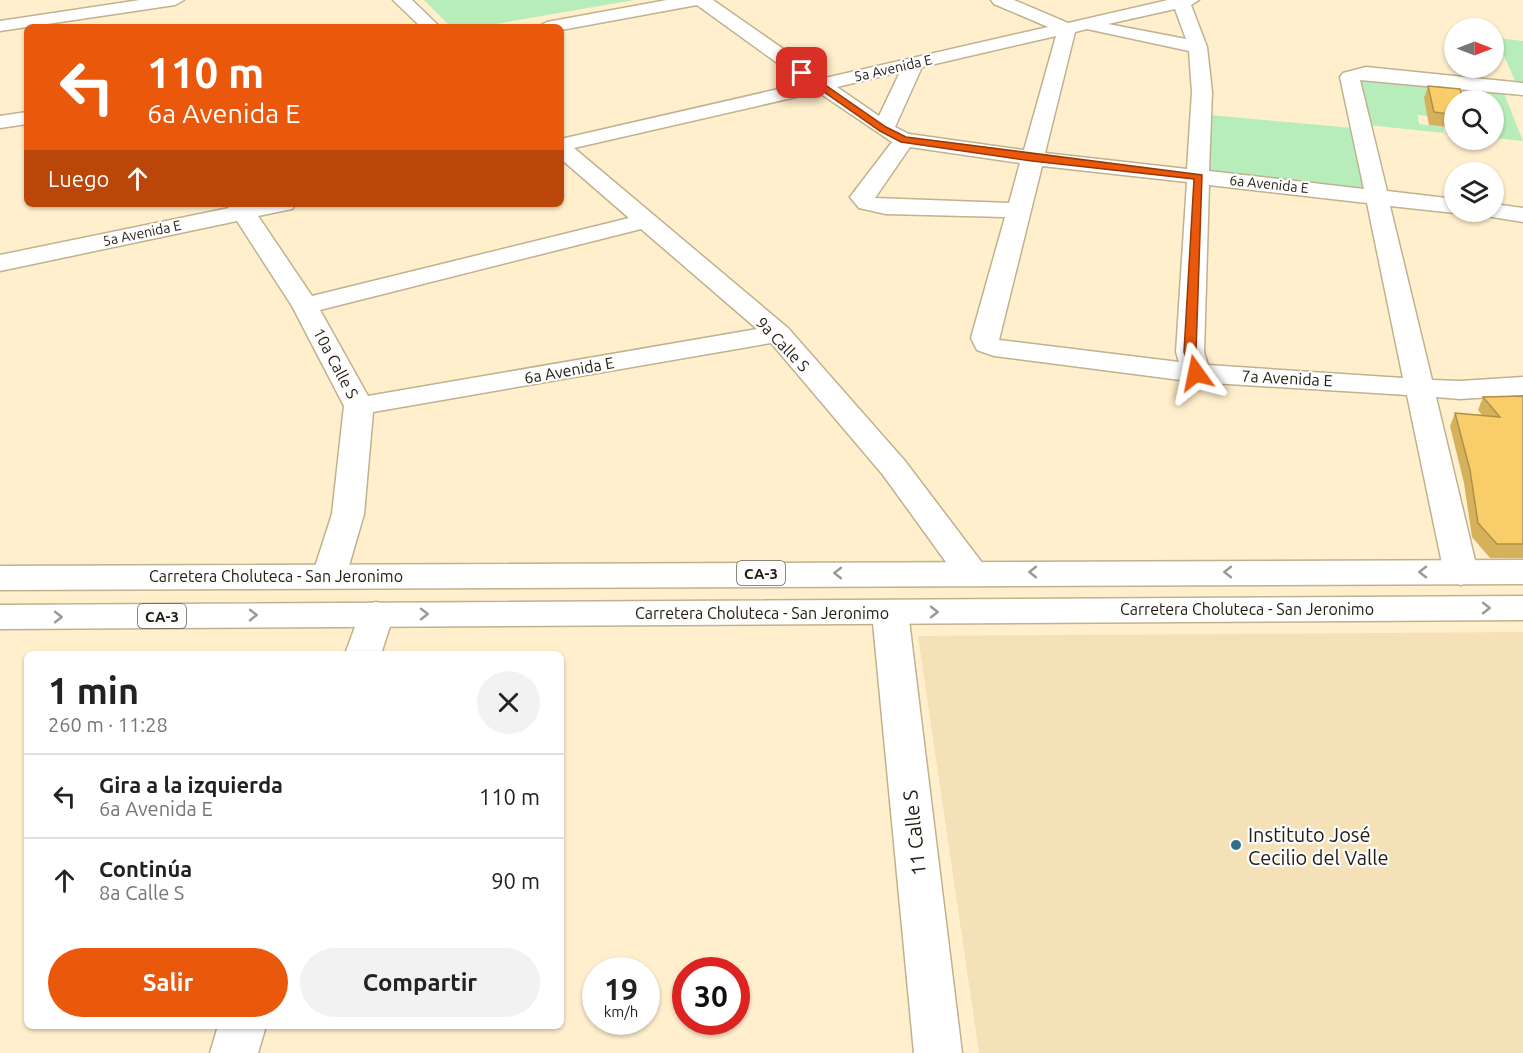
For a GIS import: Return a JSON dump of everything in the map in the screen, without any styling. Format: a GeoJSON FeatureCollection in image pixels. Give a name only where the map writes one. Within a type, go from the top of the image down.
{"type":"FeatureCollection","features":[{"type":"Feature","properties":{"kind":"main road"},"geometry":{"type":"LineString","coordinates":[[0,26],[119,4],[175,0]]}},
{"type":"Feature","properties":{"kind":"main road"},"geometry":{"type":"LineString","coordinates":[[402,0],[427,24]]}},
{"type":"Feature","properties":{"kind":"main road"},"geometry":{"type":"LineString","coordinates":[[563,24],[695,0]]}},
{"type":"Feature","properties":{"kind":"main road","name":"6a Avenida E"},"geometry":{"type":"LineString","coordinates":[[702,0],[819,85],[883,129],[904,140],[1032,158],[1444,205]]}},
{"type":"Feature","properties":{"kind":"main road"},"geometry":{"type":"LineString","coordinates":[[1000,0],[1076,27],[1198,47]]}},
{"type":"Feature","properties":{"kind":"main road"},"geometry":{"type":"LineString","coordinates":[[1185,1],[1198,47],[1202,92],[1190,352],[1196,373]]}},
{"type":"Feature","properties":{"kind":"main road","name":"5a Avenida E"},"geometry":{"type":"LineString","coordinates":[[564,146],[1185,1]]}},
{"type":"Feature","properties":{"kind":"main road"},"geometry":{"type":"LineString","coordinates":[[119,4],[130,24]]}},
{"type":"Feature","properties":{"kind":"main road"},"geometry":{"type":"LineString","coordinates":[[904,140],[862,197],[867,203],[886,207],[1018,210],[1032,158],[1076,27]]}},
{"type":"Feature","properties":{"kind":"main road"},"geometry":{"type":"LineString","coordinates":[[883,129],[914,63]]}},
{"type":"Feature","properties":{"kind":"main road"},"geometry":{"type":"LineString","coordinates":[[1461,573],[1350,76],[1366,73],[1523,88]]}},
{"type":"Feature","properties":{"kind":"main road"},"geometry":{"type":"LineString","coordinates":[[0,123],[24,119]]}},
{"type":"Feature","properties":{"kind":"main road","name":"9a Calle S"},"geometry":{"type":"LineString","coordinates":[[564,150],[778,334],[894,468],[971,572]]}},
{"type":"Feature","properties":{"kind":"main road","name":"5a Avenida E"},"geometry":{"type":"LineString","coordinates":[[0,262],[241,208]]}},
{"type":"Feature","properties":{"kind":"main road","name":"10a Calle S"},"geometry":{"type":"LineString","coordinates":[[241,208],[304,306],[359,406],[348,514],[329,576]]}},
{"type":"Feature","properties":{"kind":"main road","name":"7a Avenida E"},"geometry":{"type":"LineString","coordinates":[[1018,210],[985,338],[987,344],[994,348],[1196,373],[1460,390],[1523,386]]}},
{"type":"Feature","properties":{"kind":"main road"},"geometry":{"type":"LineString","coordinates":[[1504,212],[1523,215]]}},
{"type":"Feature","properties":{"kind":"main road"},"geometry":{"type":"LineString","coordinates":[[304,306],[646,221]]}},
{"type":"Feature","properties":{"kind":"main road","name":"6a Avenida E"},"geometry":{"type":"LineString","coordinates":[[359,406],[778,334]]}},
{"type":"Feature","properties":{"kind":"main road","name":"Carretera Choluteca - San Jeronimo"},"geometry":{"type":"LineString","coordinates":[[0,578],[971,572],[1523,572]]}},
{"type":"Feature","properties":{"kind":"main road","name":"Carretera Choluteca - San Jeronimo"},"geometry":{"type":"LineString","coordinates":[[0,617],[1523,608]]}},
{"type":"Feature","properties":{"kind":"main road","name":"11 Calle S"},"geometry":{"type":"LineString","coordinates":[[890,612],[938,1053]]}},
{"type":"Feature","properties":{"kind":"main road"},"geometry":{"type":"LineString","coordinates":[[364,651],[376,614]]}},
{"type":"Feature","properties":{"kind":"main road"},"geometry":{"type":"LineString","coordinates":[[234,1053],[241,1029]]}},
{"type":"Feature","properties":{"kind":"shaded area","name":"Instituto José Cecilio del Valle"},"geometry":{"type":"Polygon","coordinates":[[[1523,632],[1523,1053],[979,1053],[918,636],[1523,632]]]}},
{"type":"Feature","properties":{"kind":"green space"},"geometry":{"type":"Polygon","coordinates":[[[424,0],[634,0],[495,24],[448,24],[424,0]]]}},
{"type":"Feature","properties":{"kind":"green space"},"geometry":{"type":"Polygon","coordinates":[[[1504,39],[1523,41],[1523,83],[1516,83],[1504,56],[1504,39]]]}},
{"type":"Feature","properties":{"kind":"green space"},"geometry":{"type":"Polygon","coordinates":[[[1358,79],[1502,88],[1503,90],[1444,90],[1444,99],[1424,98],[1428,116],[1418,115],[1419,124],[1443,127],[1444,133],[1368,125],[1358,79]]]}},
{"type":"Feature","properties":{"kind":"green space"},"geometry":{"type":"Polygon","coordinates":[[[1504,93],[1523,141],[1504,139],[1504,93]]]}},
{"type":"Feature","properties":{"kind":"green space"},"geometry":{"type":"Polygon","coordinates":[[[1210,115],[1353,128],[1365,188],[1208,172],[1210,115]]]}},
{"type":"Feature","properties":{"kind":"building"},"geometry":{"type":"Polygon","coordinates":[[[1428,86],[1460,89],[1444,90],[1444,113],[1434,112],[1428,86]]]}},
{"type":"Feature","properties":{"kind":"building"},"geometry":{"type":"Polygon","coordinates":[[[1523,396],[1523,544],[1497,544],[1478,523],[1470,470],[1455,413],[1500,417],[1483,397],[1523,396]]]}},
{"type":"Feature","properties":{"kind":"place","name":"Instituto José Cecilio del Valle"},"geometry":{"type":"Point","coordinates":[1236,845]}},
{"type":"Feature","properties":{"kind":"route"},"geometry":{"type":"LineString","coordinates":[[802,73],[883,129],[904,140],[1032,158],[1199,177],[1190,352],[1196,373]]}}]}
